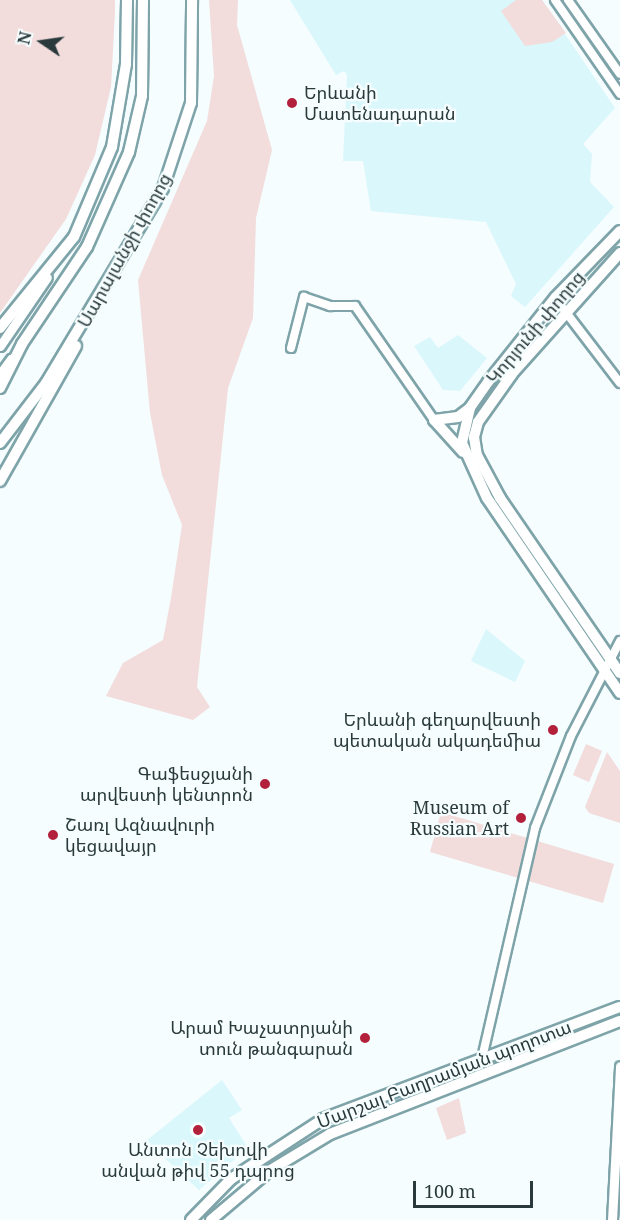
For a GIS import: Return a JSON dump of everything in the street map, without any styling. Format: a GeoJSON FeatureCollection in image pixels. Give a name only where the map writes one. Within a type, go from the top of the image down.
{"type":"FeatureCollection","features":[{"type":"Feature","properties":{"kind":"main road"},"geometry":{"type":"LineString","coordinates":[[0,346],[58,260],[119,129],[127,0]]}},
{"type":"Feature","properties":{"kind":"main road"},"geometry":{"type":"LineString","coordinates":[[0,374],[87,247],[134,135],[145,61],[143,0]]}},
{"type":"Feature","properties":{"kind":"main road","name":"Սարալանջի փողոց"},"geometry":{"type":"LineString","coordinates":[[0,443],[87,319],[163,188],[184,133],[191,103],[192,0]]}},
{"type":"Feature","properties":{"kind":"main road"},"geometry":{"type":"LineString","coordinates":[[119,129],[134,135]]}},
{"type":"Feature","properties":{"kind":"main road","name":"Կորյունի փողոց"},"geometry":{"type":"LineString","coordinates":[[463,452],[462,431],[470,408],[555,298],[620,231]]}},
{"type":"Feature","properties":{"kind":"main road","name":"Կորյունի փողոց"},"geometry":{"type":"LineString","coordinates":[[611,660],[500,498],[477,455],[474,437],[488,406],[541,339],[566,309],[620,253]]}},
{"type":"Feature","properties":{"kind":"main road"},"geometry":{"type":"LineString","coordinates":[[0,328],[58,260]]}},
{"type":"Feature","properties":{"kind":"main road"},"geometry":{"type":"LineString","coordinates":[[0,482],[71,357],[87,319]]}},
{"type":"Feature","properties":{"kind":"main road"},"geometry":{"type":"LineString","coordinates":[[529,329],[541,339]]}},
{"type":"Feature","properties":{"kind":"main road"},"geometry":{"type":"LineString","coordinates":[[0,388],[22,344]]}},
{"type":"Feature","properties":{"kind":"main road"},"geometry":{"type":"LineString","coordinates":[[434,420],[458,417],[470,408]]}},
{"type":"Feature","properties":{"kind":"main road"},"geometry":{"type":"LineString","coordinates":[[434,420],[463,452],[487,498],[620,693]]}},
{"type":"Feature","properties":{"kind":"main road"},"geometry":{"type":"LineString","coordinates":[[611,660],[620,673]]}},
{"type":"Feature","properties":{"kind":"main road","name":"Մարշալ Բաղրամյան պողոտա"},"geometry":{"type":"LineString","coordinates":[[191,1220],[231,1179],[296,1134],[482,1058],[620,1007]]}},
{"type":"Feature","properties":{"kind":"main road","name":"Մարշալ Բաղրամյան պողոտա"},"geometry":{"type":"LineString","coordinates":[[211,1220],[269,1170],[330,1134],[620,1021]]}},
{"type":"Feature","properties":{"kind":"main road"},"geometry":{"type":"LineString","coordinates":[[612,1220],[620,1066]]}},
{"type":"Feature","properties":{"kind":"street"},"geometry":{"type":"LineString","coordinates":[[555,0],[620,94]]}},
{"type":"Feature","properties":{"kind":"street"},"geometry":{"type":"LineString","coordinates":[[568,0],[620,74]]}},
{"type":"Feature","properties":{"kind":"street"},"geometry":{"type":"LineString","coordinates":[[291,348],[304,297],[330,306],[355,306],[434,420]]}},
{"type":"Feature","properties":{"kind":"street"},"geometry":{"type":"LineString","coordinates":[[555,298],[566,309],[620,383]]}},
{"type":"Feature","properties":{"kind":"street"},"geometry":{"type":"LineString","coordinates":[[482,1058],[535,828],[571,736],[620,641]]}},
{"type":"Feature","properties":{"kind":"shaded area"},"geometry":{"type":"Polygon","coordinates":[[[0,0],[115,0],[115,12],[111,87],[95,155],[66,219],[0,313],[0,0]]]}},
{"type":"Feature","properties":{"kind":"shaded area"},"geometry":{"type":"Polygon","coordinates":[[[209,0],[238,0],[237,25],[272,150],[256,218],[253,318],[228,388],[197,687],[210,707],[193,720],[106,696],[123,663],[163,640],[182,525],[162,475],[150,413],[138,280],[207,121],[214,76],[209,0]]]}},
{"type":"Feature","properties":{"kind":"shaded area"},"geometry":{"type":"Polygon","coordinates":[[[290,0],[542,0],[615,108],[583,144],[592,154],[590,182],[614,207],[525,307],[511,296],[516,284],[486,222],[371,211],[363,161],[343,161],[347,75],[344,71],[336,75],[290,0]]]}},
{"type":"Feature","properties":{"kind":"shaded area"},"geometry":{"type":"Polygon","coordinates":[[[516,0],[542,0],[566,33],[552,42],[525,46],[501,11],[516,0]]]}},
{"type":"Feature","properties":{"kind":"shaded area"},"geometry":{"type":"Polygon","coordinates":[[[458,335],[487,358],[460,391],[443,390],[414,346],[430,337],[438,348],[458,335]]]}},
{"type":"Feature","properties":{"kind":"shaded area"},"geometry":{"type":"Polygon","coordinates":[[[486,629],[525,661],[515,682],[471,661],[486,629]]]}},
{"type":"Feature","properties":{"kind":"shaded area"},"geometry":{"type":"Polygon","coordinates":[[[586,744],[602,751],[589,782],[573,775],[586,744]]]}},
{"type":"Feature","properties":{"kind":"shaded area"},"geometry":{"type":"Polygon","coordinates":[[[607,752],[620,771],[620,823],[589,813],[585,807],[607,752]]]}},
{"type":"Feature","properties":{"kind":"shaded area"},"geometry":{"type":"Polygon","coordinates":[[[441,812],[614,864],[603,903],[430,852],[441,812]]]}},
{"type":"Feature","properties":{"kind":"shaded area","name":"Անտոն Չեխովի անվան թիվ 55 դպրոց"},"geometry":{"type":"Polygon","coordinates":[[[222,1080],[242,1110],[229,1118],[248,1148],[199,1190],[146,1141],[222,1080]]]}},
{"type":"Feature","properties":{"kind":"shaded area"},"geometry":{"type":"Polygon","coordinates":[[[459,1098],[466,1133],[447,1140],[436,1108],[459,1098]]]}},
{"type":"Feature","properties":{"kind":"place","name":"Երևանի Մատենադարան"},"geometry":{"type":"Point","coordinates":[292,103]}},
{"type":"Feature","properties":{"kind":"place","name":"Երևանի գեղարվեստի պետական ակադեմիա"},"geometry":{"type":"Point","coordinates":[553,730]}},
{"type":"Feature","properties":{"kind":"place","name":"Գաֆեսջյանի արվեստի կենտրոն"},"geometry":{"type":"Point","coordinates":[265,784]}},
{"type":"Feature","properties":{"kind":"place","name":"Museum of Russian Art"},"geometry":{"type":"Point","coordinates":[521,818]}},
{"type":"Feature","properties":{"kind":"place","name":"Շառլ Ազնավուրի կեցավայր"},"geometry":{"type":"Point","coordinates":[53,835]}},
{"type":"Feature","properties":{"kind":"place","name":"Արամ Խաչատրյանի տուն թանգարան"},"geometry":{"type":"Point","coordinates":[365,1038]}},
{"type":"Feature","properties":{"kind":"place","name":"Անտոն Չեխովի անվան թիվ 55 դպրոց"},"geometry":{"type":"Point","coordinates":[198,1130]}}]}
